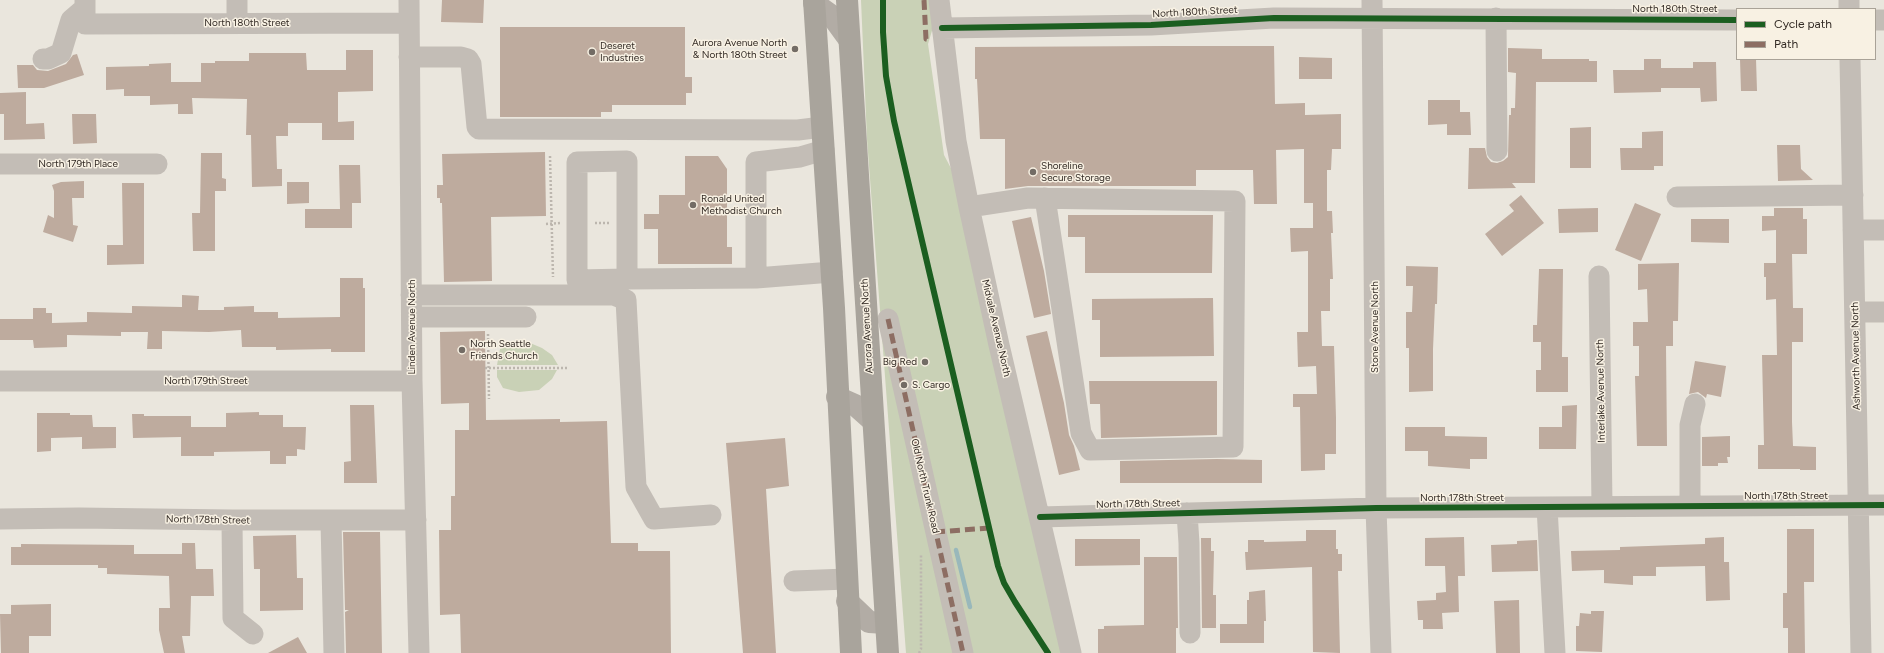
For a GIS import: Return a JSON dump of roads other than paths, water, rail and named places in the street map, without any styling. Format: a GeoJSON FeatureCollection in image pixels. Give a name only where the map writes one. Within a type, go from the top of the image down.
{"type":"FeatureCollection","features":[{"type":"Feature","properties":{"kind":"highway","name":"Aurora Avenue North"},"geometry":{"type":"LineString","coordinates":[[846,0],[888,653]]}},
{"type":"Feature","properties":{"kind":"highway"},"geometry":{"type":"LineString","coordinates":[[814,2],[839,390],[837,397],[851,653]]}},
{"type":"Feature","properties":{"kind":"main road"},"geometry":{"type":"LineString","coordinates":[[814,2],[832,16],[848,38]]}},
{"type":"Feature","properties":{"kind":"main road"},"geometry":{"type":"LineString","coordinates":[[837,397],[855,405],[873,421]]}},
{"type":"Feature","properties":{"kind":"main road"},"geometry":{"type":"LineString","coordinates":[[847,601],[869,622],[886,623]]}},
{"type":"Feature","properties":{"kind":"street"},"geometry":{"type":"LineString","coordinates":[[237,0],[237,23]]}},
{"type":"Feature","properties":{"kind":"street","name":"Linden Avenue North"},"geometry":{"type":"LineString","coordinates":[[409,0],[412,381],[419,653]]}},
{"type":"Feature","properties":{"kind":"street","name":"Midvale Avenue North"},"geometry":{"type":"LineString","coordinates":[[939,0],[956,141],[969,206],[999,345],[1071,653]]}},
{"type":"Feature","properties":{"kind":"street","name":"North 180th Street"},"geometry":{"type":"LineString","coordinates":[[942,28],[1151,25],[1274,18],[1372,9],[1496,18],[1736,20]]}},
{"type":"Feature","properties":{"kind":"street","name":"Stone Avenue North"},"geometry":{"type":"LineString","coordinates":[[1372,9],[1376,508],[1381,653]]}},
{"type":"Feature","properties":{"kind":"street"},"geometry":{"type":"LineString","coordinates":[[43,59],[48,59],[61,53],[71,20],[85,11]]}},
{"type":"Feature","properties":{"kind":"street","name":"North 180th Street"},"geometry":{"type":"LineString","coordinates":[[85,11],[237,23],[409,23]]}},
{"type":"Feature","properties":{"kind":"street"},"geometry":{"type":"LineString","coordinates":[[1496,18],[1497,151]]}},
{"type":"Feature","properties":{"kind":"street"},"geometry":{"type":"LineString","coordinates":[[409,57],[461,56],[468,59],[471,64],[477,127],[479,129],[798,130],[822,127]]}},
{"type":"Feature","properties":{"kind":"street","name":"Ashworth Avenue North"},"geometry":{"type":"LineString","coordinates":[[1850,60],[1861,653]]}},
{"type":"Feature","properties":{"kind":"street"},"geometry":{"type":"LineString","coordinates":[[756,278],[756,162],[800,157],[824,150]]}},
{"type":"Feature","properties":{"kind":"street"},"geometry":{"type":"LineString","coordinates":[[627,279],[627,161],[577,162],[577,280],[756,278],[832,272]]}},
{"type":"Feature","properties":{"kind":"street","name":"North 179th Place"},"geometry":{"type":"LineString","coordinates":[[0,164],[157,164]]}},
{"type":"Feature","properties":{"kind":"street"},"geometry":{"type":"LineString","coordinates":[[1677,197],[1853,195]]}},
{"type":"Feature","properties":{"kind":"street"},"geometry":{"type":"LineString","coordinates":[[969,206],[1028,198],[1045,198],[1235,201],[1233,447],[1090,450],[1081,434],[1045,198]]}},
{"type":"Feature","properties":{"kind":"street"},"geometry":{"type":"LineString","coordinates":[[1853,230],[1884,230]]}},
{"type":"Feature","properties":{"kind":"street","name":"Interlake Avenue North"},"geometry":{"type":"LineString","coordinates":[[1599,276],[1602,506]]}},
{"type":"Feature","properties":{"kind":"street"},"geometry":{"type":"LineString","coordinates":[[411,295],[614,295],[626,300],[636,487],[654,519],[711,515]]}},
{"type":"Feature","properties":{"kind":"street"},"geometry":{"type":"LineString","coordinates":[[1855,312],[1884,312]]}},
{"type":"Feature","properties":{"kind":"street"},"geometry":{"type":"LineString","coordinates":[[412,317],[526,317]]}},
{"type":"Feature","properties":{"kind":"street","name":"Old North Trunk Road"},"geometry":{"type":"LineString","coordinates":[[888,319],[963,653]]}},
{"type":"Feature","properties":{"kind":"street","name":"North 179th Street"},"geometry":{"type":"LineString","coordinates":[[0,382],[412,381]]}},
{"type":"Feature","properties":{"kind":"street"},"geometry":{"type":"LineString","coordinates":[[1690,506],[1690,425],[1695,404]]}},
{"type":"Feature","properties":{"kind":"street","name":"North 178th Street"},"geometry":{"type":"LineString","coordinates":[[1040,517],[1376,508],[1884,505]]}},
{"type":"Feature","properties":{"kind":"street"},"geometry":{"type":"LineString","coordinates":[[1547,507],[1555,653]]}},
{"type":"Feature","properties":{"kind":"street"},"geometry":{"type":"LineString","coordinates":[[1187,513],[1189,543],[1190,633]]}},
{"type":"Feature","properties":{"kind":"street","name":"North 178th Street"},"geometry":{"type":"LineString","coordinates":[[0,519],[79,518],[331,521],[416,520]]}},
{"type":"Feature","properties":{"kind":"street"},"geometry":{"type":"LineString","coordinates":[[232,520],[233,618],[252,634]]}},
{"type":"Feature","properties":{"kind":"street"},"geometry":{"type":"LineString","coordinates":[[331,521],[334,653]]}},
{"type":"Feature","properties":{"kind":"street"},"geometry":{"type":"LineString","coordinates":[[794,581],[847,579]]}},
{"type":"Feature","properties":{"kind":"waterway"},"geometry":{"type":"LineString","coordinates":[[956,550],[970,607]]}},
{"type":"Feature","properties":{"kind":"place","name":"Aurora Avenue North & North 180th Street"},"geometry":{"type":"Point","coordinates":[795,49]}},
{"type":"Feature","properties":{"kind":"place","name":"Deseret Industries"},"geometry":{"type":"Point","coordinates":[592,52]}},
{"type":"Feature","properties":{"kind":"place","name":"Shoreline Secure Storage"},"geometry":{"type":"Point","coordinates":[1033,172]}},
{"type":"Feature","properties":{"kind":"place","name":"Ronald United Methodist Church"},"geometry":{"type":"Point","coordinates":[693,205]}},
{"type":"Feature","properties":{"kind":"place","name":"North Seattle Friends Church"},"geometry":{"type":"Point","coordinates":[462,350]}},
{"type":"Feature","properties":{"kind":"place","name":"Big Red"},"geometry":{"type":"Point","coordinates":[925,362]}},
{"type":"Feature","properties":{"kind":"place","name":"S. Cargo"},"geometry":{"type":"Point","coordinates":[904,385]}}]}
